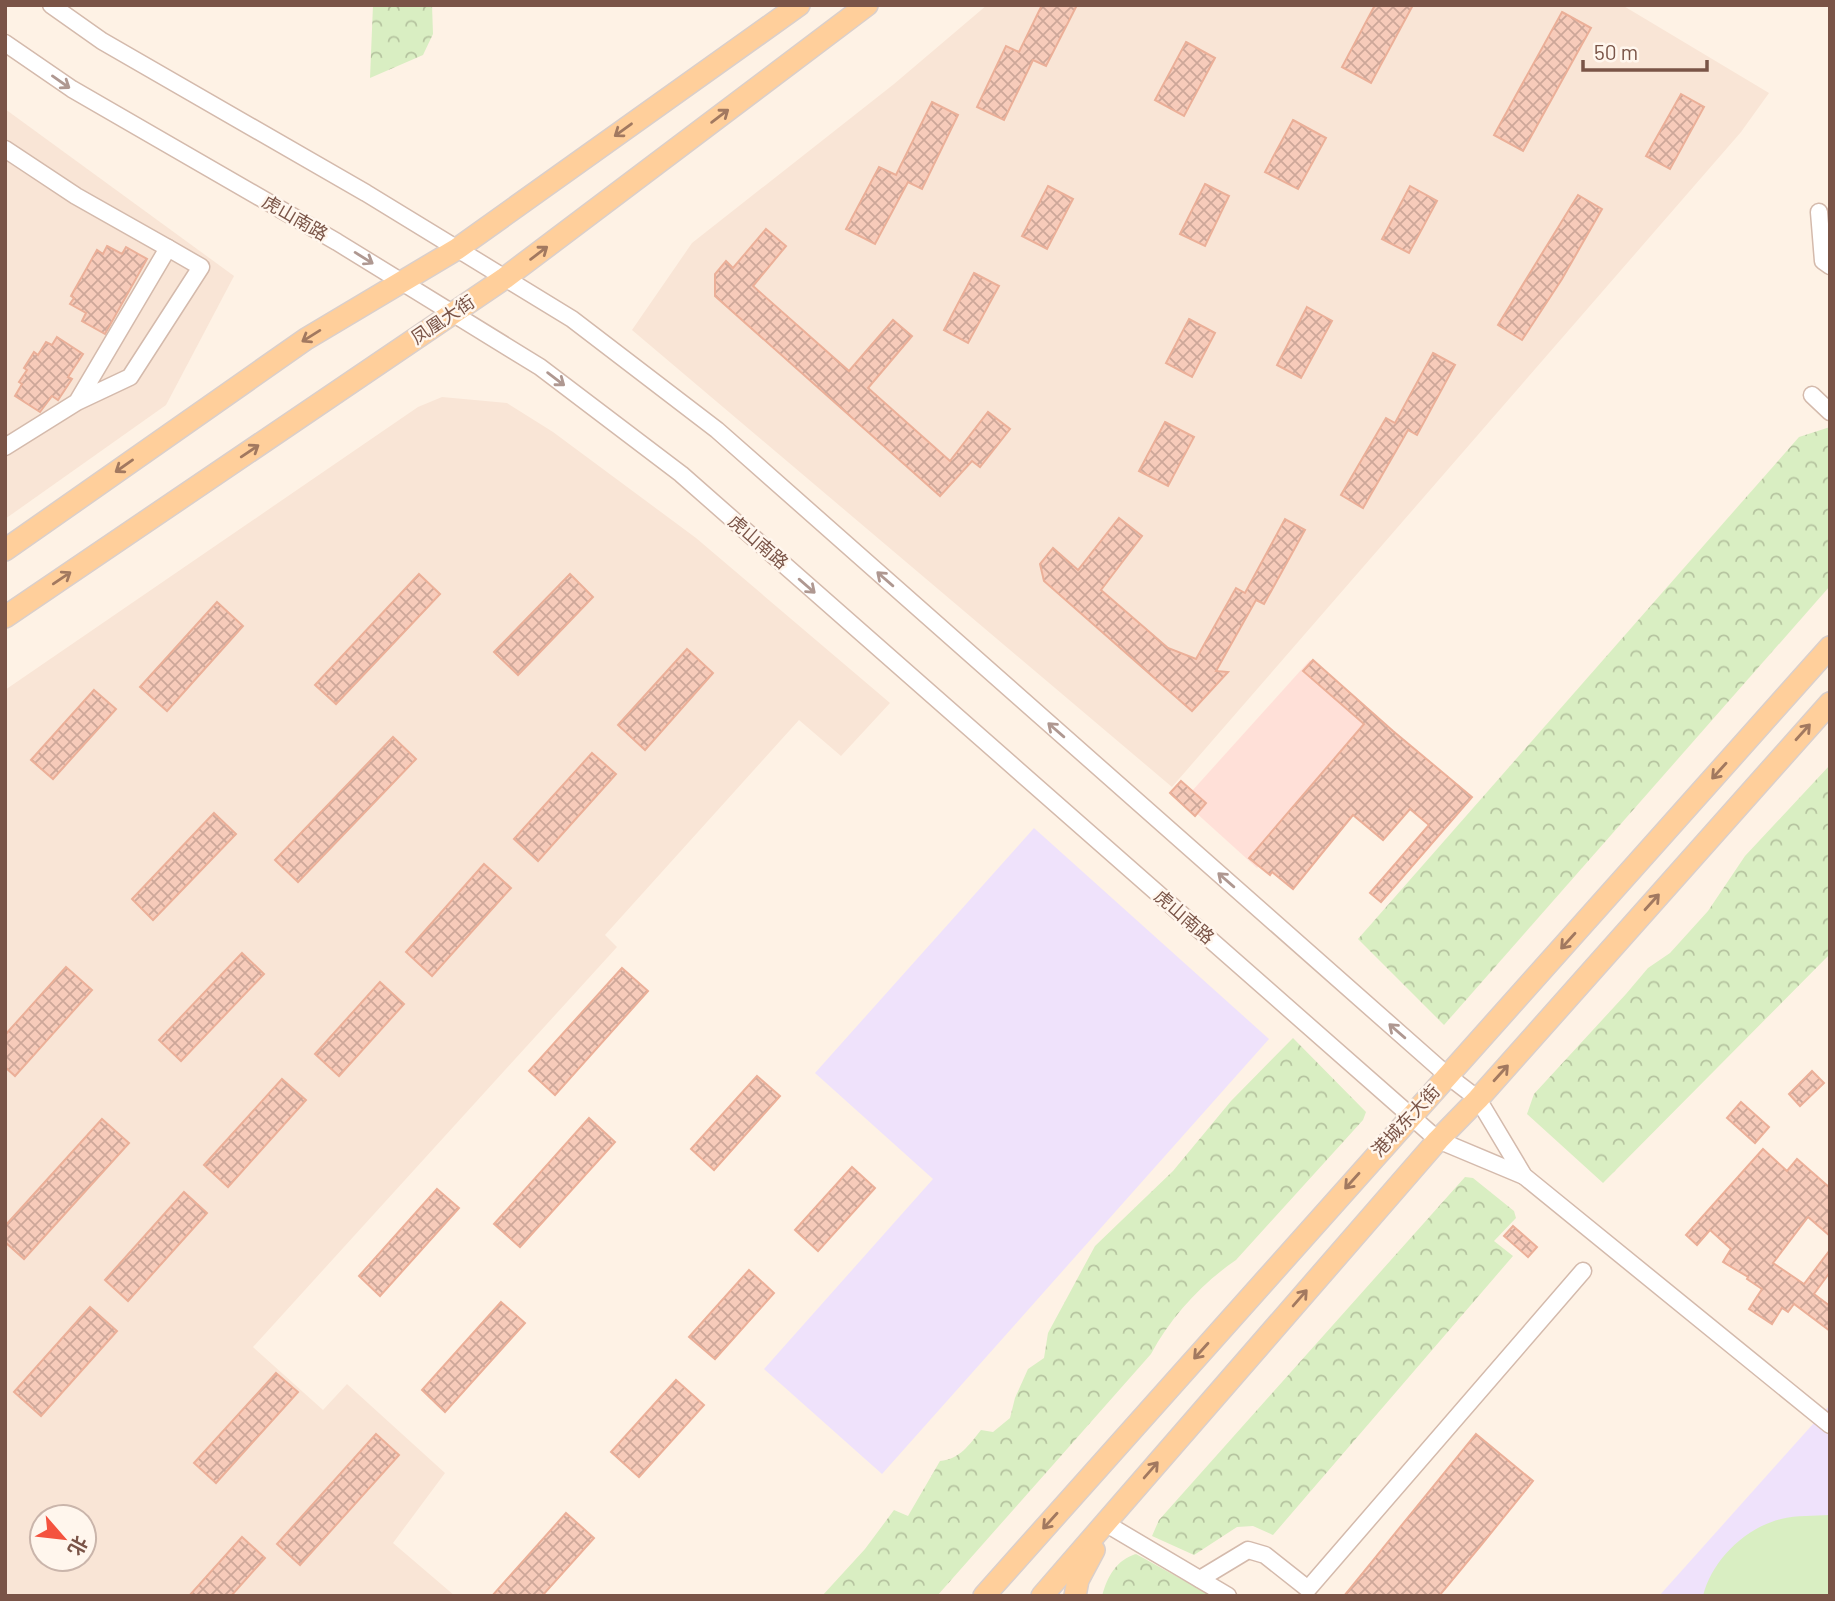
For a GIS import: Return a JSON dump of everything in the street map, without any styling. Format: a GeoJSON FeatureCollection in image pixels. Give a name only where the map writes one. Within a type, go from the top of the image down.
{"type":"FeatureCollection","features":[{"type":"Feature","properties":{"kind":"main road"},"geometry":{"type":"LineString","coordinates":[[5,550],[306,339],[457,249],[799,5]]}},
{"type":"Feature","properties":{"kind":"main road","name":"凤凰大街"},"geometry":{"type":"LineString","coordinates":[[5,617],[505,278],[867,5]]}},
{"type":"Feature","properties":{"kind":"main road","name":"港城东大街"},"geometry":{"type":"LineString","coordinates":[[984,1596],[1830,647]]}},
{"type":"Feature","properties":{"kind":"main road","name":"港城东大街"},"geometry":{"type":"LineString","coordinates":[[1042,1596],[1438,1140],[1478,1099],[1830,703]]}},
{"type":"Feature","properties":{"kind":"main road"},"geometry":{"type":"LineString","coordinates":[[1075,1596],[1078,1580],[1107,1524]]}},
{"type":"Feature","properties":{"kind":"street"},"geometry":{"type":"LineString","coordinates":[[51,5],[102,41],[366,193],[572,319],[717,430],[1448,1076],[1478,1099],[1524,1176],[1830,1425]]}},
{"type":"Feature","properties":{"kind":"street","name":"虎山南路"},"geometry":{"type":"LineString","coordinates":[[5,43],[72,89],[337,242],[540,367],[681,474],[1438,1140],[1524,1176]]}},
{"type":"Feature","properties":{"kind":"street"},"geometry":{"type":"LineString","coordinates":[[5,149],[76,196],[201,267],[130,377],[77,402],[5,447]]}},
{"type":"Feature","properties":{"kind":"street"},"geometry":{"type":"LineString","coordinates":[[1819,212],[1823,261],[1830,266]]}},
{"type":"Feature","properties":{"kind":"street"},"geometry":{"type":"LineString","coordinates":[[77,402],[168,248]]}},
{"type":"Feature","properties":{"kind":"street"},"geometry":{"type":"LineString","coordinates":[[1812,395],[1830,411]]}},
{"type":"Feature","properties":{"kind":"street"},"geometry":{"type":"LineString","coordinates":[[1200,1579],[1248,1550],[1265,1555],[1308,1589],[1583,1271]]}},
{"type":"Feature","properties":{"kind":"street"},"geometry":{"type":"LineString","coordinates":[[1107,1524],[1228,1596]]}},
{"type":"Feature","properties":{"kind":"shaded area"},"geometry":{"type":"Polygon","coordinates":[[[987,5],[1622,5],[1769,93],[1741,132],[1172,787],[632,330],[692,243],[894,84],[987,5]]]}},
{"type":"Feature","properties":{"kind":"shaded area"},"geometry":{"type":"Polygon","coordinates":[[[5,109],[234,276],[166,405],[5,519],[5,109]]]}},
{"type":"Feature","properties":{"kind":"shaded area"},"geometry":{"type":"Polygon","coordinates":[[[442,397],[507,403],[553,432],[696,538],[890,703],[841,756],[799,720],[605,935],[617,947],[253,1347],[323,1410],[347,1384],[445,1473],[393,1543],[455,1596],[5,1596],[5,690],[418,407],[442,397]]]}},
{"type":"Feature","properties":{"kind":"shaded area"},"geometry":{"type":"Polygon","coordinates":[[[1310,660],[1384,727],[1257,868],[1183,801],[1310,660]]]}},
{"type":"Feature","properties":{"kind":"shaded area"},"geometry":{"type":"Polygon","coordinates":[[[1034,828],[1269,1039],[882,1474],[764,1369],[933,1179],[815,1073],[1034,828]]]}},
{"type":"Feature","properties":{"kind":"shaded area"},"geometry":{"type":"Polygon","coordinates":[[[1830,1405],[1830,1596],[1659,1596],[1830,1405]]]}},
{"type":"Feature","properties":{"kind":"green space"},"geometry":{"type":"Polygon","coordinates":[[[373,5],[432,5],[433,34],[423,55],[370,78],[373,5]]]}},
{"type":"Feature","properties":{"kind":"green space"},"geometry":{"type":"Polygon","coordinates":[[[1830,427],[1830,586],[1444,1025],[1358,939],[1799,437],[1830,427]]]}},
{"type":"Feature","properties":{"kind":"green space"},"geometry":{"type":"Polygon","coordinates":[[[1830,765],[1830,954],[1603,1183],[1527,1114],[1534,1094],[1648,968],[1670,953],[1708,911],[1745,856],[1830,765]]]}},
{"type":"Feature","properties":{"kind":"green space"},"geometry":{"type":"Polygon","coordinates":[[[1293,1038],[1366,1112],[1363,1120],[1236,1260],[1188,1302],[1151,1354],[937,1596],[822,1596],[865,1549],[894,1510],[908,1516],[940,1461],[959,1454],[981,1430],[993,1432],[1010,1418],[1015,1398],[1028,1369],[1044,1358],[1048,1333],[1095,1246],[1173,1171],[1231,1101],[1293,1038]]]}},
{"type":"Feature","properties":{"kind":"green space"},"geometry":{"type":"Polygon","coordinates":[[[1465,1177],[1473,1178],[1514,1211],[1516,1218],[1494,1241],[1513,1256],[1273,1535],[1253,1526],[1237,1527],[1194,1555],[1152,1536],[1159,1520],[1465,1177]]]}},
{"type":"Feature","properties":{"kind":"green space"},"geometry":{"type":"Polygon","coordinates":[[[1830,1515],[1830,1596],[1703,1596],[1707,1583],[1722,1558],[1755,1530],[1787,1518],[1830,1515]]]}},
{"type":"Feature","properties":{"kind":"green space"},"geometry":{"type":"Polygon","coordinates":[[[1136,1554],[1212,1596],[1102,1596],[1113,1570],[1123,1560],[1136,1554]]]}},
{"type":"Feature","properties":{"kind":"building"},"geometry":{"type":"Polygon","coordinates":[[[1042,5],[1077,5],[1046,66],[1033,60],[1004,120],[977,107],[1006,46],[1019,52],[1042,5]]]}},
{"type":"Feature","properties":{"kind":"building"},"geometry":{"type":"Polygon","coordinates":[[[1375,5],[1413,5],[1371,83],[1342,67],[1375,5]]]}},
{"type":"Feature","properties":{"kind":"building"},"geometry":{"type":"Polygon","coordinates":[[[1562,12],[1591,28],[1523,151],[1494,135],[1562,12]]]}},
{"type":"Feature","properties":{"kind":"building"},"geometry":{"type":"Polygon","coordinates":[[[1186,42],[1215,58],[1184,116],[1155,100],[1186,42]]]}},
{"type":"Feature","properties":{"kind":"building"},"geometry":{"type":"Polygon","coordinates":[[[1681,94],[1704,107],[1670,169],[1646,156],[1681,94]]]}},
{"type":"Feature","properties":{"kind":"building"},"geometry":{"type":"Polygon","coordinates":[[[932,102],[958,115],[922,189],[908,182],[875,244],[846,229],[879,167],[896,175],[932,102]]]}},
{"type":"Feature","properties":{"kind":"building"},"geometry":{"type":"Polygon","coordinates":[[[1293,120],[1326,138],[1298,189],[1265,172],[1293,120]]]}},
{"type":"Feature","properties":{"kind":"building"},"geometry":{"type":"Polygon","coordinates":[[[1205,184],[1229,196],[1205,246],[1180,234],[1205,184]]]}},
{"type":"Feature","properties":{"kind":"building"},"geometry":{"type":"Polygon","coordinates":[[[1048,186],[1073,199],[1047,249],[1022,236],[1048,186]]]}},
{"type":"Feature","properties":{"kind":"building"},"geometry":{"type":"Polygon","coordinates":[[[1410,186],[1437,201],[1409,253],[1382,239],[1410,186]]]}},
{"type":"Feature","properties":{"kind":"building"},"geometry":{"type":"Polygon","coordinates":[[[1578,195],[1602,209],[1562,279],[1522,340],[1498,325],[1578,195]]]}},
{"type":"Feature","properties":{"kind":"building"},"geometry":{"type":"Polygon","coordinates":[[[766,229],[786,246],[753,286],[849,371],[893,320],[912,336],[868,388],[950,461],[988,412],[1010,429],[980,467],[972,461],[940,496],[715,296],[715,274],[726,261],[733,268],[766,229]]]}},
{"type":"Feature","properties":{"kind":"building"},"geometry":{"type":"Polygon","coordinates":[[[107,246],[122,254],[126,247],[147,259],[105,334],[82,321],[86,313],[70,304],[74,298],[71,296],[97,250],[103,254],[107,246]]]}},
{"type":"Feature","properties":{"kind":"building"},"geometry":{"type":"Polygon","coordinates":[[[974,273],[999,286],[968,343],[944,330],[974,273]]]}},
{"type":"Feature","properties":{"kind":"building"},"geometry":{"type":"Polygon","coordinates":[[[1307,307],[1332,321],[1301,378],[1277,365],[1307,307]]]}},
{"type":"Feature","properties":{"kind":"building"},"geometry":{"type":"Polygon","coordinates":[[[1189,319],[1215,333],[1192,377],[1166,363],[1189,319]]]}},
{"type":"Feature","properties":{"kind":"building"},"geometry":{"type":"Polygon","coordinates":[[[57,337],[83,354],[68,377],[72,379],[58,400],[52,396],[40,412],[15,396],[22,384],[19,382],[27,370],[24,368],[34,352],[38,355],[46,342],[52,345],[57,337]]]}},
{"type":"Feature","properties":{"kind":"building"},"geometry":{"type":"Polygon","coordinates":[[[1433,353],[1455,365],[1417,435],[1408,430],[1363,508],[1341,495],[1386,418],[1395,423],[1433,353]]]}},
{"type":"Feature","properties":{"kind":"building"},"geometry":{"type":"Polygon","coordinates":[[[1165,422],[1194,437],[1168,486],[1139,471],[1165,422]]]}},
{"type":"Feature","properties":{"kind":"building"},"geometry":{"type":"Polygon","coordinates":[[[1119,518],[1142,536],[1101,590],[1168,648],[1196,659],[1236,588],[1245,593],[1285,519],[1305,530],[1264,604],[1256,600],[1216,671],[1228,672],[1192,711],[1044,581],[1040,564],[1053,548],[1078,570],[1119,518]]]}},
{"type":"Feature","properties":{"kind":"building"},"geometry":{"type":"Polygon","coordinates":[[[419,574],[440,594],[336,704],[315,685],[419,574]]]}},
{"type":"Feature","properties":{"kind":"building"},"geometry":{"type":"Polygon","coordinates":[[[570,574],[593,597],[518,675],[494,652],[570,574]]]}},
{"type":"Feature","properties":{"kind":"building"},"geometry":{"type":"Polygon","coordinates":[[[217,602],[243,626],[167,711],[140,687],[217,602]]]}},
{"type":"Feature","properties":{"kind":"building"},"geometry":{"type":"Polygon","coordinates":[[[687,649],[713,673],[645,750],[618,725],[687,649]]]}},
{"type":"Feature","properties":{"kind":"building"},"geometry":{"type":"Polygon","coordinates":[[[1313,660],[1472,797],[1381,902],[1370,893],[1429,825],[1410,809],[1383,840],[1353,815],[1293,889],[1249,858],[1364,724],[1303,671],[1313,660]]]}},
{"type":"Feature","properties":{"kind":"building"},"geometry":{"type":"Polygon","coordinates":[[[94,690],[116,709],[53,779],[31,760],[94,690]]]}},
{"type":"Feature","properties":{"kind":"building"},"geometry":{"type":"Polygon","coordinates":[[[393,737],[416,759],[298,882],[275,860],[393,737]]]}},
{"type":"Feature","properties":{"kind":"building"},"geometry":{"type":"Polygon","coordinates":[[[592,753],[616,774],[538,861],[514,839],[592,753]]]}},
{"type":"Feature","properties":{"kind":"building"},"geometry":{"type":"Polygon","coordinates":[[[1181,781],[1206,803],[1195,816],[1170,793],[1181,781]]]}},
{"type":"Feature","properties":{"kind":"building"},"geometry":{"type":"Polygon","coordinates":[[[214,813],[236,834],[153,920],[132,899],[214,813]]]}},
{"type":"Feature","properties":{"kind":"building"},"geometry":{"type":"Polygon","coordinates":[[[484,864],[511,888],[432,976],[406,952],[484,864]]]}},
{"type":"Feature","properties":{"kind":"building"},"geometry":{"type":"Polygon","coordinates":[[[242,953],[264,974],[181,1061],[159,1040],[242,953]]]}},
{"type":"Feature","properties":{"kind":"building"},"geometry":{"type":"Polygon","coordinates":[[[66,967],[92,990],[15,1076],[5,1067],[5,1035],[66,967]]]}},
{"type":"Feature","properties":{"kind":"building"},"geometry":{"type":"Polygon","coordinates":[[[622,968],[648,991],[555,1095],[529,1071],[622,968]]]}},
{"type":"Feature","properties":{"kind":"building"},"geometry":{"type":"Polygon","coordinates":[[[380,982],[404,1004],[339,1076],[315,1054],[380,982]]]}},
{"type":"Feature","properties":{"kind":"building"},"geometry":{"type":"Polygon","coordinates":[[[1812,1071],[1824,1083],[1800,1106],[1789,1094],[1812,1071]]]}},
{"type":"Feature","properties":{"kind":"building"},"geometry":{"type":"Polygon","coordinates":[[[757,1076],[780,1096],[714,1170],[691,1149],[757,1076]]]}},
{"type":"Feature","properties":{"kind":"building"},"geometry":{"type":"Polygon","coordinates":[[[282,1079],[306,1100],[228,1187],[204,1165],[282,1079]]]}},
{"type":"Feature","properties":{"kind":"building"},"geometry":{"type":"Polygon","coordinates":[[[1741,1102],[1769,1127],[1755,1143],[1727,1118],[1741,1102]]]}},
{"type":"Feature","properties":{"kind":"building"},"geometry":{"type":"Polygon","coordinates":[[[589,1118],[615,1142],[520,1247],[494,1224],[589,1118]]]}},
{"type":"Feature","properties":{"kind":"building"},"geometry":{"type":"Polygon","coordinates":[[[102,1119],[129,1143],[24,1259],[5,1242],[5,1226],[102,1119]]]}},
{"type":"Feature","properties":{"kind":"building"},"geometry":{"type":"Polygon","coordinates":[[[1763,1149],[1787,1171],[1797,1159],[1830,1188],[1830,1236],[1808,1217],[1773,1263],[1804,1284],[1830,1250],[1830,1272],[1814,1294],[1830,1306],[1830,1331],[1794,1304],[1788,1312],[1782,1308],[1772,1324],[1749,1309],[1762,1289],[1723,1262],[1731,1249],[1710,1230],[1697,1245],[1686,1235],[1763,1149]]]}},
{"type":"Feature","properties":{"kind":"building"},"geometry":{"type":"Polygon","coordinates":[[[852,1167],[875,1188],[818,1251],[795,1230],[852,1167]]]}},
{"type":"Feature","properties":{"kind":"building"},"geometry":{"type":"Polygon","coordinates":[[[437,1189],[459,1208],[380,1296],[359,1276],[437,1189]]]}},
{"type":"Feature","properties":{"kind":"building"},"geometry":{"type":"Polygon","coordinates":[[[184,1192],[207,1213],[128,1301],[105,1280],[184,1192]]]}},
{"type":"Feature","properties":{"kind":"building"},"geometry":{"type":"Polygon","coordinates":[[[1513,1226],[1537,1247],[1528,1257],[1504,1236],[1513,1226]]]}},
{"type":"Feature","properties":{"kind":"building"},"geometry":{"type":"Polygon","coordinates":[[[749,1270],[774,1293],[715,1359],[689,1337],[749,1270]]]}},
{"type":"Feature","properties":{"kind":"building"},"geometry":{"type":"Polygon","coordinates":[[[501,1302],[525,1323],[445,1412],[422,1390],[501,1302]]]}},
{"type":"Feature","properties":{"kind":"building"},"geometry":{"type":"Polygon","coordinates":[[[90,1307],[117,1331],[41,1416],[14,1392],[90,1307]]]}},
{"type":"Feature","properties":{"kind":"building"},"geometry":{"type":"Polygon","coordinates":[[[276,1373],[298,1392],[216,1483],[194,1463],[276,1373]]]}},
{"type":"Feature","properties":{"kind":"building"},"geometry":{"type":"Polygon","coordinates":[[[676,1380],[704,1405],[639,1477],[611,1452],[676,1380]]]}},
{"type":"Feature","properties":{"kind":"building"},"geometry":{"type":"Polygon","coordinates":[[[376,1434],[399,1455],[300,1565],[277,1544],[376,1434]]]}},
{"type":"Feature","properties":{"kind":"building"},"geometry":{"type":"Polygon","coordinates":[[[1476,1434],[1533,1481],[1482,1544],[1439,1596],[1344,1596],[1476,1434]]]}},
{"type":"Feature","properties":{"kind":"building"},"geometry":{"type":"Polygon","coordinates":[[[566,1513],[594,1538],[542,1596],[492,1596],[566,1513]]]}},
{"type":"Feature","properties":{"kind":"building"},"geometry":{"type":"Polygon","coordinates":[[[242,1537],[265,1558],[231,1596],[189,1596],[242,1537]]]}}]}
